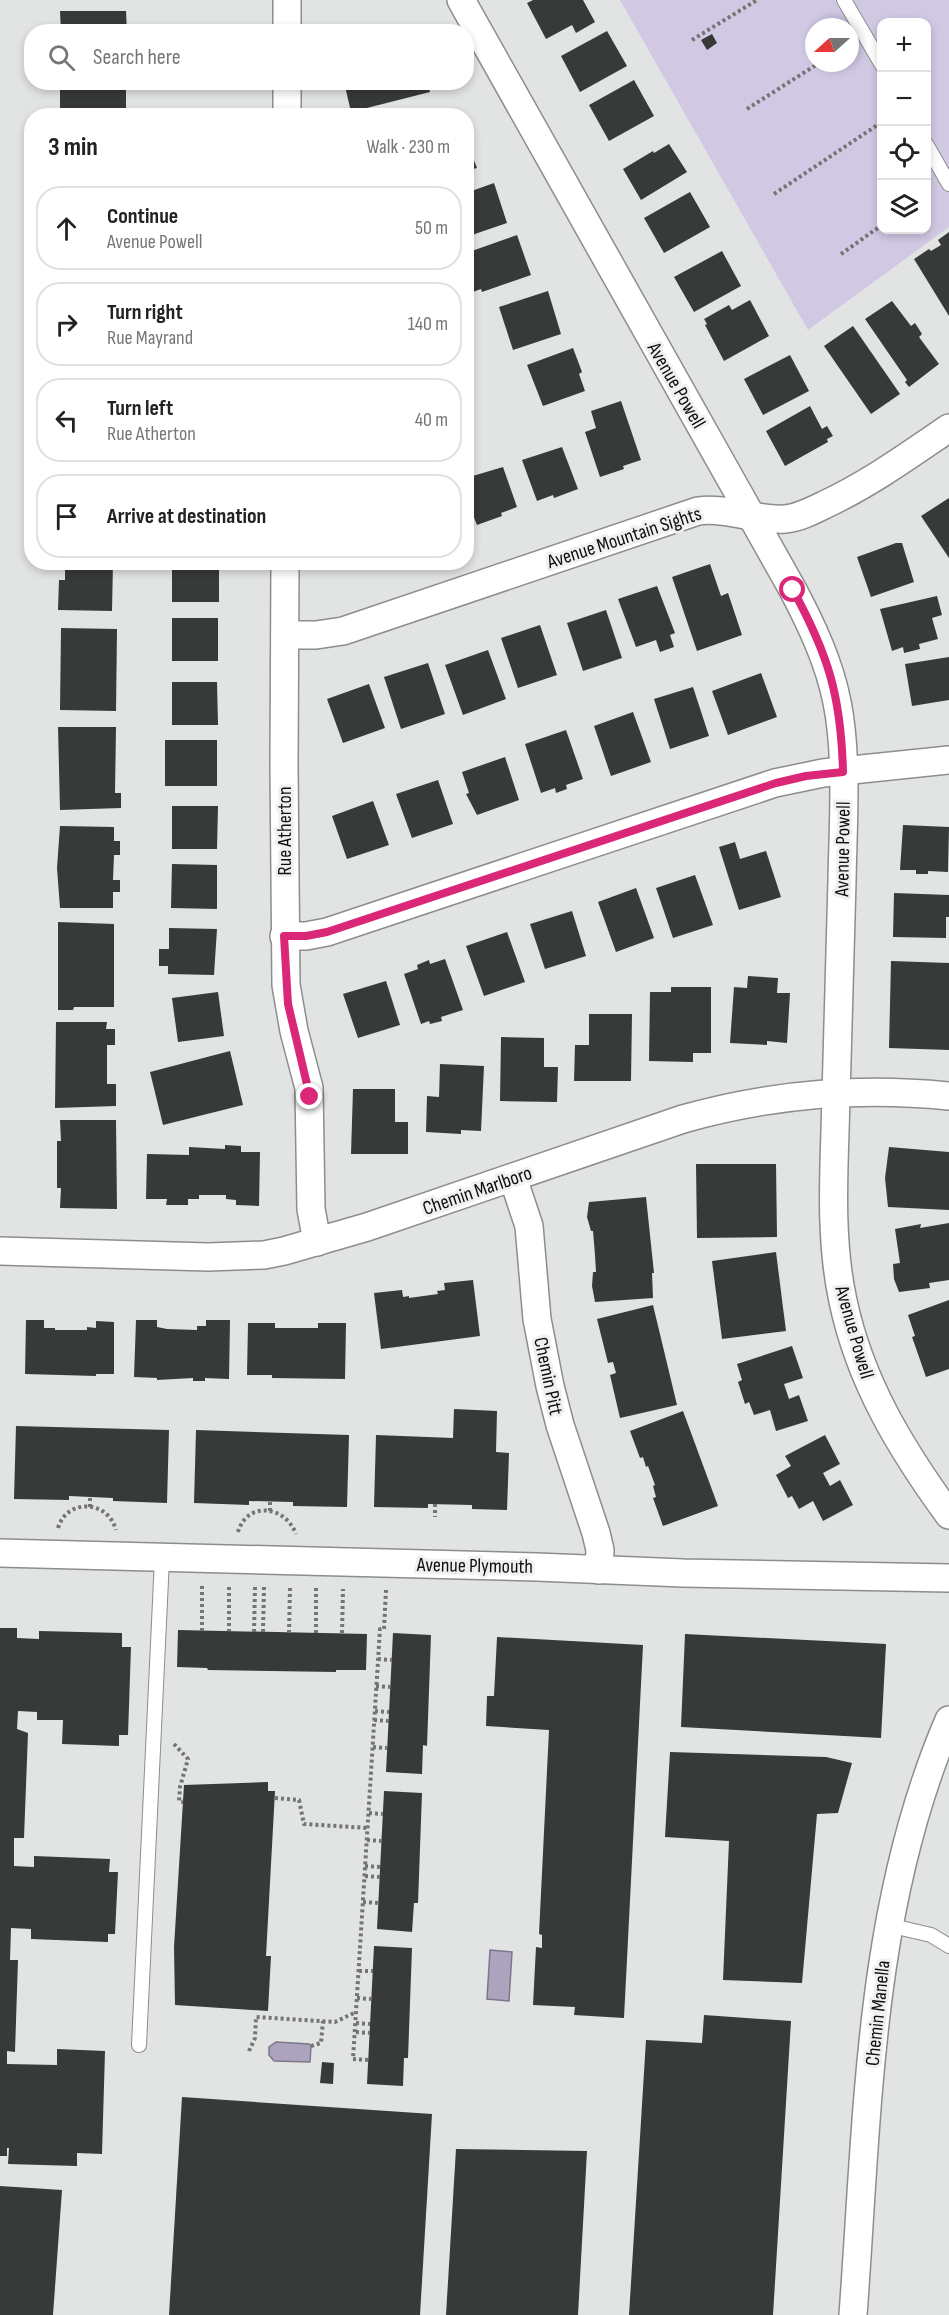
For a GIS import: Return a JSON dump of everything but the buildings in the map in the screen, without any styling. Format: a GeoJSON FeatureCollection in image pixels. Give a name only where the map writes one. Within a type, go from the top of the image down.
{"type":"FeatureCollection","features":[{"type":"Feature","properties":{"kind":"street"},"geometry":{"type":"LineString","coordinates":[[287,0],[287,24]]}},
{"type":"Feature","properties":{"kind":"street","name":"Avenue Powell"},"geometry":{"type":"LineString","coordinates":[[461,0],[805,612],[822,650],[838,704],[843,772],[835,1230],[842,1294],[851,1332],[866,1375],[886,1419],[912,1463],[949,1515]]}},
{"type":"Feature","properties":{"kind":"street"},"geometry":{"type":"LineString","coordinates":[[287,90],[287,108]]}},
{"type":"Feature","properties":{"kind":"street","name":"Avenue Mountain Sights"},"geometry":{"type":"LineString","coordinates":[[285,635],[316,635],[343,631],[698,511],[713,510],[784,519],[817,509],[873,480],[949,428]]}},
{"type":"Feature","properties":{"kind":"street","name":"Rue Atherton"},"geometry":{"type":"LineString","coordinates":[[285,570],[284,936],[288,1004],[310,1097],[311,1209],[317,1242]]}},
{"type":"Feature","properties":{"kind":"street"},"geometry":{"type":"LineString","coordinates":[[284,936],[306,936],[327,932],[776,783],[806,776],[949,760]]}},
{"type":"Feature","properties":{"kind":"street","name":"Chemin Marlboro"},"geometry":{"type":"LineString","coordinates":[[0,1251],[237,1257],[264,1255],[317,1242],[709,1112],[767,1099],[836,1092],[949,1096]]}},
{"type":"Feature","properties":{"kind":"street","name":"Chemin Pitt"},"geometry":{"type":"LineString","coordinates":[[513,1178],[529,1226],[534,1296],[546,1369],[560,1425],[596,1533],[600,1550],[599,1570]]}},
{"type":"Feature","properties":{"kind":"street","name":"Avenue Plymouth"},"geometry":{"type":"LineString","coordinates":[[0,1554],[949,1578]]}},
{"type":"Feature","properties":{"kind":"street","name":"Chemin Manella"},"geometry":{"type":"LineString","coordinates":[[853,2315],[872,2048],[888,1925],[914,1815],[949,1720]]}},
{"type":"Feature","properties":{"kind":"lane"},"geometry":{"type":"LineString","coordinates":[[844,0],[877,56]]}},
{"type":"Feature","properties":{"kind":"lane"},"geometry":{"type":"LineString","coordinates":[[931,151],[949,184]]}},
{"type":"Feature","properties":{"kind":"lane"},"geometry":{"type":"LineString","coordinates":[[139,2045],[162,1559]]}},
{"type":"Feature","properties":{"kind":"lane"},"geometry":{"type":"LineString","coordinates":[[888,1925],[931,1935],[949,1946]]}},
{"type":"Feature","properties":{"kind":"path"},"geometry":{"type":"LineString","coordinates":[[692,40],[757,0]]}},
{"type":"Feature","properties":{"kind":"path"},"geometry":{"type":"LineString","coordinates":[[747,109],[805,72]]}},
{"type":"Feature","properties":{"kind":"path"},"geometry":{"type":"LineString","coordinates":[[774,194],[877,125]]}},
{"type":"Feature","properties":{"kind":"path"},"geometry":{"type":"LineString","coordinates":[[841,254],[877,229]]}},
{"type":"Feature","properties":{"kind":"path"},"geometry":{"type":"LineString","coordinates":[[90,1497],[90,1507]]}},
{"type":"Feature","properties":{"kind":"path"},"geometry":{"type":"LineString","coordinates":[[270,1501],[270,1511]]}},
{"type":"Feature","properties":{"kind":"path"},"geometry":{"type":"LineString","coordinates":[[435,1504],[435,1517]]}},
{"type":"Feature","properties":{"kind":"path"},"geometry":{"type":"LineString","coordinates":[[58,1532],[58,1525],[75,1508],[90,1507],[106,1512],[117,1533]]}},
{"type":"Feature","properties":{"kind":"path"},"geometry":{"type":"LineString","coordinates":[[237,1536],[242,1523],[249,1516],[255,1512],[270,1511],[286,1516],[297,1538]]}},
{"type":"Feature","properties":{"kind":"path"},"geometry":{"type":"LineString","coordinates":[[202,1586],[202,1631]]}},
{"type":"Feature","properties":{"kind":"path"},"geometry":{"type":"LineString","coordinates":[[229,1587],[229,1631]]}},
{"type":"Feature","properties":{"kind":"path"},"geometry":{"type":"LineString","coordinates":[[254,1632],[255,1587]]}},
{"type":"Feature","properties":{"kind":"path"},"geometry":{"type":"LineString","coordinates":[[263,1632],[264,1587]]}},
{"type":"Feature","properties":{"kind":"path"},"geometry":{"type":"LineString","coordinates":[[289,1633],[290,1588]]}},
{"type":"Feature","properties":{"kind":"path"},"geometry":{"type":"LineString","coordinates":[[316,1588],[316,1633]]}},
{"type":"Feature","properties":{"kind":"path"},"geometry":{"type":"LineString","coordinates":[[342,1633],[343,1589]]}},
{"type":"Feature","properties":{"kind":"path"},"geometry":{"type":"LineString","coordinates":[[368,2060],[354,2059],[355,2032],[376,1686],[380,1629],[384,1629],[386,1590]]}},
{"type":"Feature","properties":{"kind":"path"},"geometry":{"type":"LineString","coordinates":[[378,1659],[392,1660]]}},
{"type":"Feature","properties":{"kind":"path"},"geometry":{"type":"LineString","coordinates":[[376,1686],[390,1687]]}},
{"type":"Feature","properties":{"kind":"path"},"geometry":{"type":"LineString","coordinates":[[375,1711],[389,1712]]}},
{"type":"Feature","properties":{"kind":"path"},"geometry":{"type":"LineString","coordinates":[[374,1720],[389,1721]]}},
{"type":"Feature","properties":{"kind":"path"},"geometry":{"type":"LineString","coordinates":[[167,1737],[188,1759],[180,1788],[179,1802],[183,1802]]}},
{"type":"Feature","properties":{"kind":"path"},"geometry":{"type":"LineString","coordinates":[[373,1747],[387,1748]]}},
{"type":"Feature","properties":{"kind":"path"},"geometry":{"type":"LineString","coordinates":[[275,1798],[299,1800],[304,1824],[368,1828]]}},
{"type":"Feature","properties":{"kind":"path"},"geometry":{"type":"LineString","coordinates":[[368,1813],[383,1814]]}},
{"type":"Feature","properties":{"kind":"path"},"geometry":{"type":"LineString","coordinates":[[367,1840],[382,1841]]}},
{"type":"Feature","properties":{"kind":"path"},"geometry":{"type":"LineString","coordinates":[[365,1866],[380,1867]]}},
{"type":"Feature","properties":{"kind":"path"},"geometry":{"type":"LineString","coordinates":[[365,1876],[380,1877]]}},
{"type":"Feature","properties":{"kind":"path"},"geometry":{"type":"LineString","coordinates":[[363,1902],[378,1903]]}},
{"type":"Feature","properties":{"kind":"path"},"geometry":{"type":"LineString","coordinates":[[359,1971],[373,1971]]}},
{"type":"Feature","properties":{"kind":"path"},"geometry":{"type":"LineString","coordinates":[[357,1998],[371,1999]]}},
{"type":"Feature","properties":{"kind":"path"},"geometry":{"type":"LineString","coordinates":[[249,2051],[255,2038],[256,2017],[335,2022],[357,2012]]}},
{"type":"Feature","properties":{"kind":"path"},"geometry":{"type":"LineString","coordinates":[[311,2046],[321,2043],[322,2021]]}},
{"type":"Feature","properties":{"kind":"path"},"geometry":{"type":"LineString","coordinates":[[356,2023],[370,2024]]}},
{"type":"Feature","properties":{"kind":"path"},"geometry":{"type":"LineString","coordinates":[[355,2032],[370,2033]]}},
{"type":"Feature","properties":{"kind":"shaded area"},"geometry":{"type":"Polygon","coordinates":[[[620,0],[949,0],[949,227],[808,330],[620,0]]]}},
{"type":"Feature","properties":{"kind":"shaded area"},"geometry":{"type":"Polygon","coordinates":[[[490,1950],[512,1952],[509,2001],[487,1999],[490,1950]]]}},
{"type":"Feature","properties":{"kind":"shaded area"},"geometry":{"type":"Polygon","coordinates":[[[276,2042],[309,2044],[311,2046],[310,2062],[274,2061],[269,2055],[269,2047],[276,2042]]]}},
{"type":"Feature","properties":{"kind":"route"},"geometry":{"type":"LineString","coordinates":[[310,1097],[288,1004],[284,936],[306,936],[327,932],[776,783],[823,773],[843,772],[841,723],[836,693],[815,633],[793,590]]}}]}
